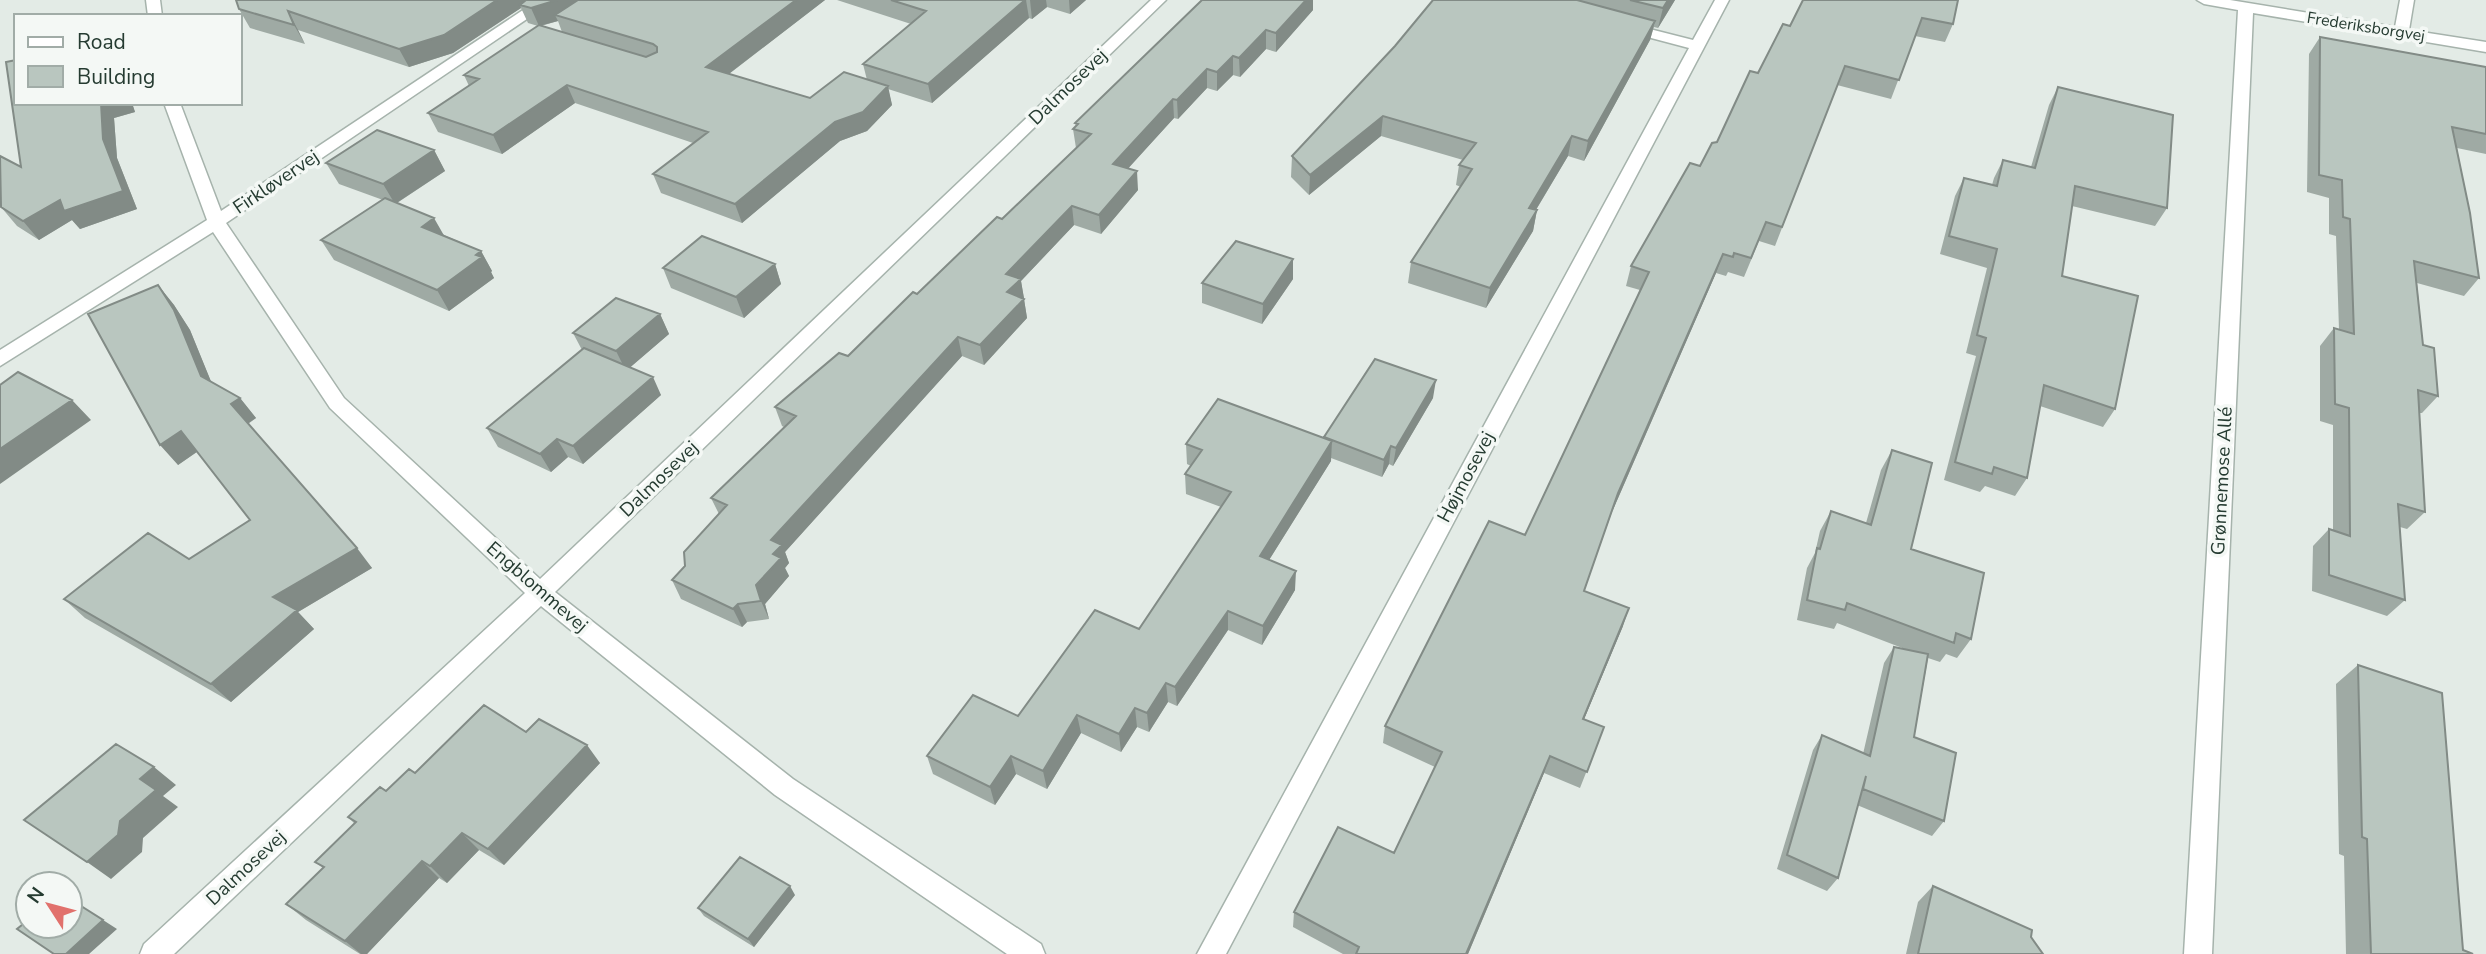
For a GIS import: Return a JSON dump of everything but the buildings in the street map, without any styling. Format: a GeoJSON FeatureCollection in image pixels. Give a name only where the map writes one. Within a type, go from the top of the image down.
{"type":"FeatureCollection","features":[{"type":"Feature","properties":{"kind":"street","name":"Firkløvervej"},"geometry":{"type":"LineString","coordinates":[[0,359],[518,28],[548,0]]}},
{"type":"Feature","properties":{"kind":"street","name":"Dalmosevej"},"geometry":{"type":"LineString","coordinates":[[154,954],[540,593],[1159,0]]}},
{"type":"Feature","properties":{"kind":"street","name":"Højmosevej"},"geometry":{"type":"LineString","coordinates":[[1210,954],[1722,0]]}},
{"type":"Feature","properties":{"kind":"street","name":"Frederiksborgvej"},"geometry":{"type":"LineString","coordinates":[[2204,0],[2248,4],[2486,47]]}},
{"type":"Feature","properties":{"kind":"street"},"geometry":{"type":"LineString","coordinates":[[2401,33],[2407,0]]}},
{"type":"Feature","properties":{"kind":"street","name":"Grønnemose Allé"},"geometry":{"type":"LineString","coordinates":[[2198,954],[2248,4]]}},
{"type":"Feature","properties":{"kind":"street"},"geometry":{"type":"LineString","coordinates":[[1611,23],[1698,46]]}},
{"type":"Feature","properties":{"kind":"street","name":"Engblommevej"},"geometry":{"type":"LineString","coordinates":[[173,105],[216,222],[337,403],[540,593],[784,787],[1031,954]]}}]}
